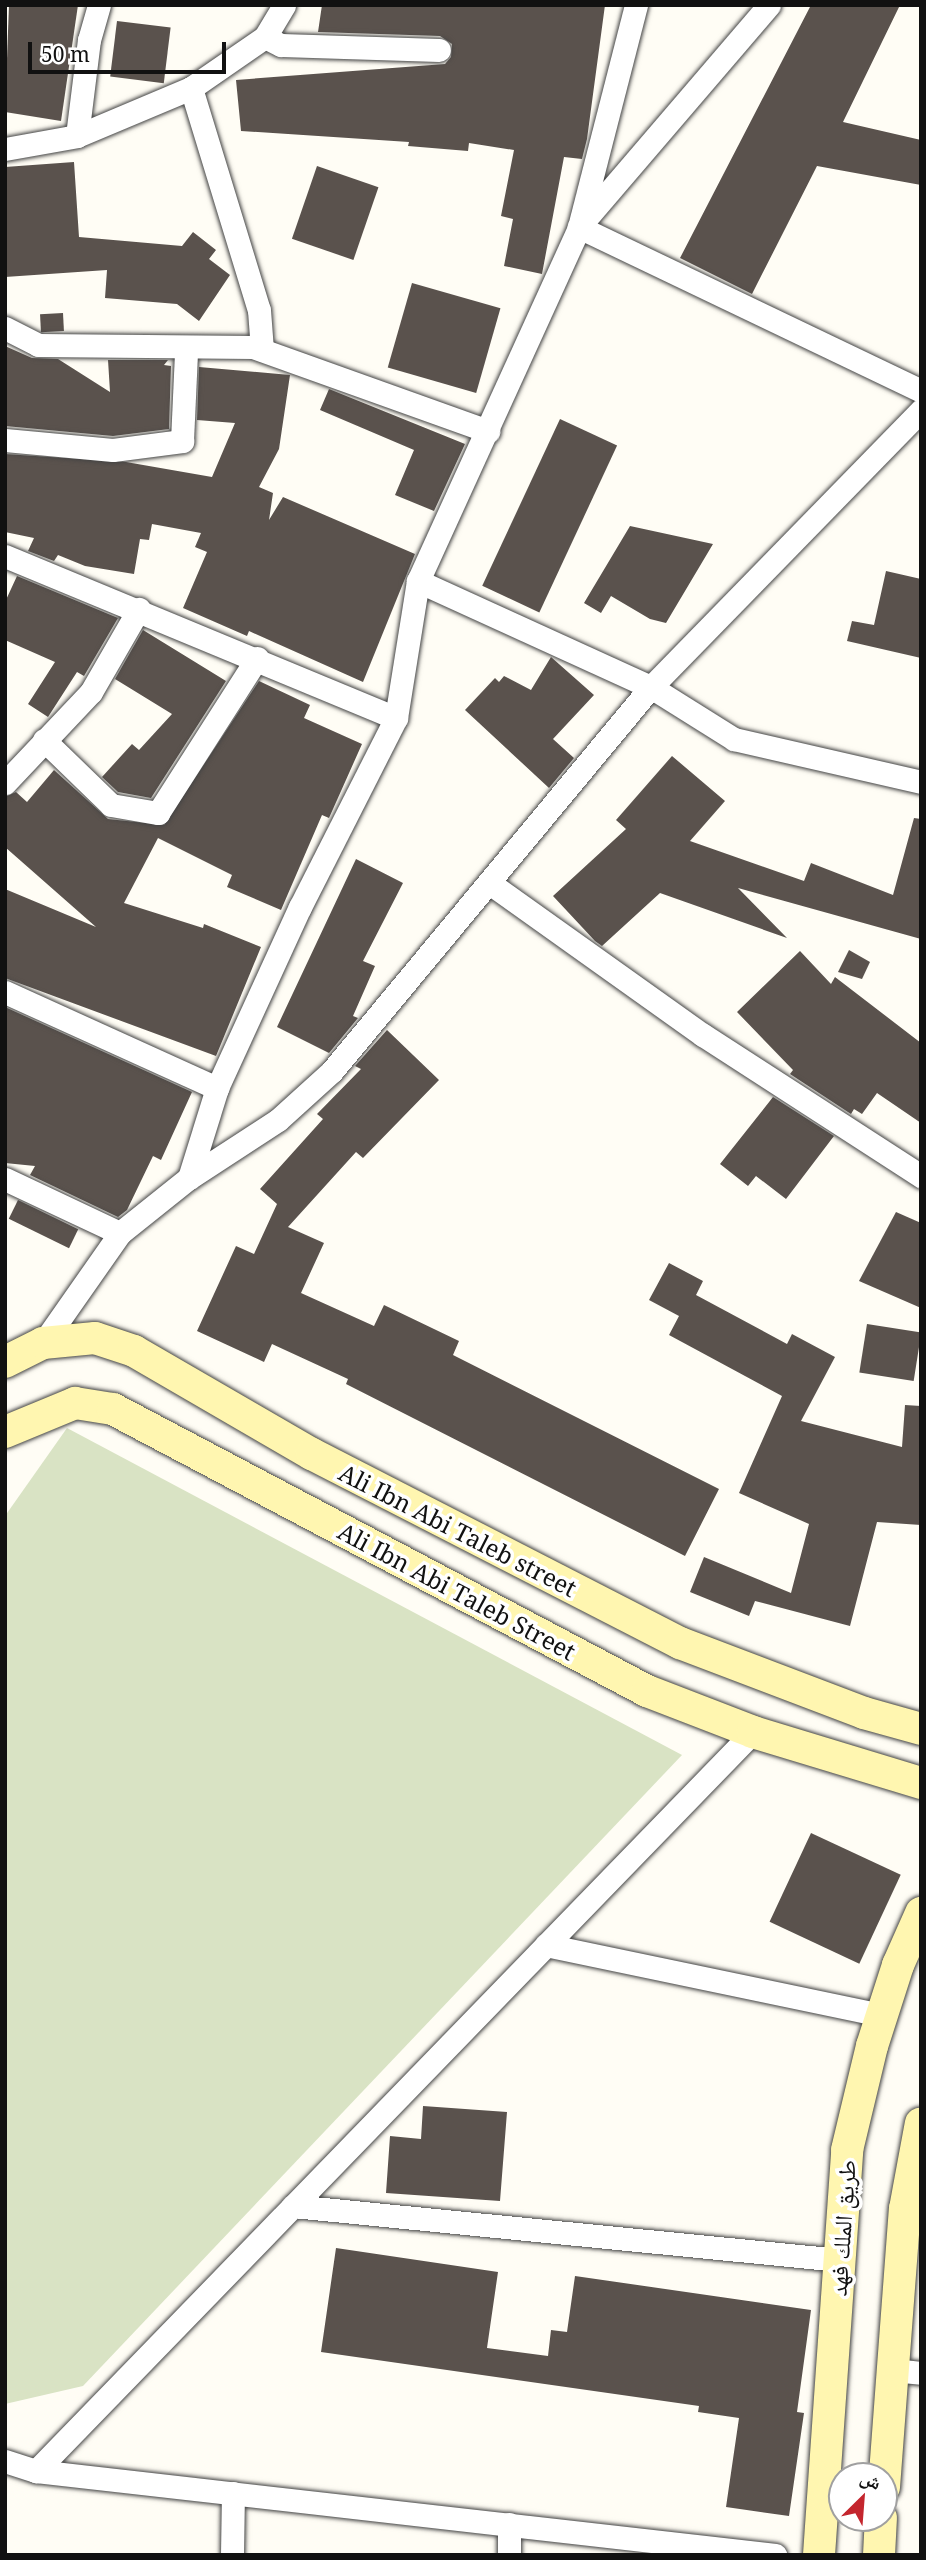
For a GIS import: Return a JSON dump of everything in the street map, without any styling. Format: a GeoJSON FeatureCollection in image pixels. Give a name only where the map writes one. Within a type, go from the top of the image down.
{"type":"FeatureCollection","features":[{"type":"Feature","properties":{"kind":"main road","name":"Ali Ibn Abi Taleb street"},"geometry":{"type":"LineString","coordinates":[[5,1363],[43,1343],[95,1338],[134,1351],[313,1454],[680,1643],[864,1713],[921,1729]]}},
{"type":"Feature","properties":{"kind":"main road","name":"Ali Ibn Abi Taleb Street"},"geometry":{"type":"LineString","coordinates":[[11,1434],[75,1402],[113,1409],[647,1691],[752,1732],[921,1783]]}},
{"type":"Feature","properties":{"kind":"main road","name":"طريق الملك فهد"},"geometry":{"type":"LineString","coordinates":[[819,2555],[847,2150],[881,2015],[921,1913]]}},
{"type":"Feature","properties":{"kind":"main road"},"geometry":{"type":"LineString","coordinates":[[889,2462],[907,2372],[905,2209],[920,2127]]}},
{"type":"Feature","properties":{"kind":"main road"},"geometry":{"type":"LineString","coordinates":[[878,2555],[880,2532]]}},
{"type":"Feature","properties":{"kind":"street"},"geometry":{"type":"LineString","coordinates":[[77,136],[89,40],[99,5]]}},
{"type":"Feature","properties":{"kind":"street"},"geometry":{"type":"LineString","coordinates":[[5,149],[77,136],[191,88],[265,37],[284,5]]}},
{"type":"Feature","properties":{"kind":"street"},"geometry":{"type":"LineString","coordinates":[[189,1178],[217,1088],[300,907],[396,718],[418,581],[579,227],[636,5]]}},
{"type":"Feature","properties":{"kind":"street"},"geometry":{"type":"LineString","coordinates":[[579,227],[769,5]]}},
{"type":"Feature","properties":{"kind":"street"},"geometry":{"type":"LineString","coordinates":[[265,37],[281,45],[439,50]]}},
{"type":"Feature","properties":{"kind":"street"},"geometry":{"type":"LineString","coordinates":[[191,88],[259,310],[262,350]]}},
{"type":"Feature","properties":{"kind":"street"},"geometry":{"type":"LineString","coordinates":[[579,227],[921,391]]}},
{"type":"Feature","properties":{"kind":"street"},"geometry":{"type":"LineString","coordinates":[[5,328],[38,345],[262,350],[488,431]]}},
{"type":"Feature","properties":{"kind":"street"},"geometry":{"type":"LineString","coordinates":[[5,440],[113,450],[181,441],[186,354]]}},
{"type":"Feature","properties":{"kind":"street"},"geometry":{"type":"LineString","coordinates":[[43,1343],[120,1233],[189,1178],[278,1120],[332,1071],[491,884],[651,687],[921,410]]}},
{"type":"Feature","properties":{"kind":"street"},"geometry":{"type":"LineString","coordinates":[[5,556],[139,609],[396,718]]}},
{"type":"Feature","properties":{"kind":"street"},"geometry":{"type":"LineString","coordinates":[[418,581],[651,687],[734,739],[921,782]]}},
{"type":"Feature","properties":{"kind":"street"},"geometry":{"type":"LineString","coordinates":[[5,783],[91,692],[139,609]]}},
{"type":"Feature","properties":{"kind":"street"},"geometry":{"type":"LineString","coordinates":[[44,740],[111,805],[158,813],[257,659]]}},
{"type":"Feature","properties":{"kind":"street"},"geometry":{"type":"LineString","coordinates":[[491,884],[703,1035],[921,1176]]}},
{"type":"Feature","properties":{"kind":"street"},"geometry":{"type":"LineString","coordinates":[[5,992],[217,1088]]}},
{"type":"Feature","properties":{"kind":"street"},"geometry":{"type":"LineString","coordinates":[[5,1179],[120,1233]]}},
{"type":"Feature","properties":{"kind":"street"},"geometry":{"type":"LineString","coordinates":[[36,2471],[752,1732]]}},
{"type":"Feature","properties":{"kind":"street"},"geometry":{"type":"LineString","coordinates":[[546,1945],[881,2015]]}},
{"type":"Feature","properties":{"kind":"street"},"geometry":{"type":"LineString","coordinates":[[293,2206],[840,2260]]}},
{"type":"Feature","properties":{"kind":"street"},"geometry":{"type":"LineString","coordinates":[[5,2461],[36,2471],[775,2555]]}},
{"type":"Feature","properties":{"kind":"street"},"geometry":{"type":"LineString","coordinates":[[232,2555],[233,2493]]}},
{"type":"Feature","properties":{"kind":"street"},"geometry":{"type":"LineString","coordinates":[[509,2525],[509,2555]]}},
{"type":"Feature","properties":{"kind":"green space"},"geometry":{"type":"Polygon","coordinates":[[[67,1428],[682,1755],[83,2386],[5,2404],[5,1516],[67,1428]]]}},
{"type":"Feature","properties":{"kind":"building"},"geometry":{"type":"Polygon","coordinates":[[[9,5],[78,5],[61,121],[5,112],[9,5]]]}},
{"type":"Feature","properties":{"kind":"building"},"geometry":{"type":"Polygon","coordinates":[[[322,5],[605,5],[587,139],[582,159],[564,157],[542,274],[504,266],[513,219],[501,216],[514,150],[469,143],[468,151],[408,146],[409,142],[241,131],[236,80],[445,64],[451,57],[452,44],[440,36],[318,32],[322,5]]]}},
{"type":"Feature","properties":{"kind":"building"},"geometry":{"type":"Polygon","coordinates":[[[811,5],[900,5],[843,122],[921,140],[921,185],[817,166],[752,294],[680,258],[811,5]]]}},
{"type":"Feature","properties":{"kind":"building"},"geometry":{"type":"Polygon","coordinates":[[[117,21],[171,28],[164,83],[110,77],[117,21]]]}},
{"type":"Feature","properties":{"kind":"building"},"geometry":{"type":"Polygon","coordinates":[[[74,162],[79,237],[182,246],[193,232],[216,250],[209,259],[230,275],[199,321],[177,304],[105,298],[107,270],[5,277],[5,167],[74,162]]]}},
{"type":"Feature","properties":{"kind":"building"},"geometry":{"type":"Polygon","coordinates":[[[317,166],[378,187],[353,260],[292,239],[317,166]]]}},
{"type":"Feature","properties":{"kind":"building"},"geometry":{"type":"Polygon","coordinates":[[[412,283],[500,308],[476,393],[388,368],[412,283]]]}},
{"type":"Feature","properties":{"kind":"building"},"geometry":{"type":"Polygon","coordinates":[[[63,313],[64,331],[41,332],[40,314],[63,313]]]}},
{"type":"Feature","properties":{"kind":"building"},"geometry":{"type":"Polygon","coordinates":[[[5,346],[32,358],[58,359],[110,392],[108,360],[168,360],[164,365],[171,366],[169,429],[113,436],[5,426],[5,346]]]}},
{"type":"Feature","properties":{"kind":"building"},"geometry":{"type":"Polygon","coordinates":[[[199,367],[290,375],[279,449],[259,487],[273,493],[269,520],[283,497],[415,554],[363,682],[249,631],[247,636],[183,608],[207,552],[195,547],[201,533],[152,524],[149,540],[140,539],[134,574],[85,566],[58,555],[54,561],[28,551],[34,538],[5,532],[5,454],[126,462],[212,477],[235,423],[197,420],[199,367]]]}},
{"type":"Feature","properties":{"kind":"building"},"geometry":{"type":"Polygon","coordinates":[[[329,389],[465,444],[434,511],[395,495],[414,450],[320,410],[329,389]]]}},
{"type":"Feature","properties":{"kind":"building"},"geometry":{"type":"Polygon","coordinates":[[[560,419],[617,446],[539,612],[482,586],[560,419]]]}},
{"type":"Feature","properties":{"kind":"building"},"geometry":{"type":"Polygon","coordinates":[[[630,526],[713,544],[666,623],[650,619],[611,596],[601,613],[584,603],[630,526]]]}},
{"type":"Feature","properties":{"kind":"building"},"geometry":{"type":"Polygon","coordinates":[[[886,571],[921,579],[921,658],[847,641],[852,621],[874,625],[886,571]]]}},
{"type":"Feature","properties":{"kind":"building"},"geometry":{"type":"Polygon","coordinates":[[[17,576],[118,618],[84,676],[77,672],[48,717],[28,704],[55,662],[5,640],[5,602],[17,576]]]}},
{"type":"Feature","properties":{"kind":"building"},"geometry":{"type":"Polygon","coordinates":[[[143,630],[226,681],[151,798],[118,792],[102,777],[132,744],[139,750],[172,714],[115,679],[143,630]]]}},
{"type":"Feature","properties":{"kind":"building"},"geometry":{"type":"Polygon","coordinates":[[[551,657],[594,695],[553,739],[574,758],[549,788],[465,710],[495,678],[499,682],[504,676],[531,690],[551,657]]]}},
{"type":"Feature","properties":{"kind":"building"},"geometry":{"type":"Polygon","coordinates":[[[259,681],[310,705],[304,718],[362,744],[329,818],[322,815],[281,910],[227,887],[232,875],[158,838],[124,903],[203,928],[204,924],[261,947],[216,1056],[5,978],[5,889],[96,927],[5,847],[5,797],[16,792],[27,802],[54,770],[108,819],[164,825],[259,681]]]}},
{"type":"Feature","properties":{"kind":"building"},"geometry":{"type":"Polygon","coordinates":[[[672,756],[725,801],[690,841],[804,881],[811,863],[893,895],[914,818],[921,819],[921,939],[738,888],[787,938],[660,893],[602,946],[595,941],[553,896],[626,829],[616,820],[672,756]]]}},
{"type":"Feature","properties":{"kind":"building"},"geometry":{"type":"Polygon","coordinates":[[[356,859],[403,883],[363,961],[375,966],[353,1016],[358,1018],[329,1053],[277,1027],[356,859]]]}},
{"type":"Feature","properties":{"kind":"building"},"geometry":{"type":"Polygon","coordinates":[[[849,950],[870,962],[862,979],[838,972],[849,950]]]}},
{"type":"Feature","properties":{"kind":"building"},"geometry":{"type":"Polygon","coordinates":[[[800,951],[831,984],[835,977],[921,1043],[921,1123],[877,1093],[862,1114],[854,1109],[851,1114],[790,1074],[793,1070],[737,1012],[800,951]]]}},
{"type":"Feature","properties":{"kind":"building"},"geometry":{"type":"Polygon","coordinates":[[[5,1007],[192,1092],[161,1160],[153,1156],[127,1210],[118,1217],[30,1175],[35,1166],[5,1163],[5,1007]]]}},
{"type":"Feature","properties":{"kind":"building"},"geometry":{"type":"Polygon","coordinates":[[[387,1030],[439,1080],[363,1158],[356,1152],[288,1227],[324,1243],[301,1293],[374,1326],[384,1305],[459,1341],[453,1355],[719,1489],[685,1556],[346,1384],[348,1379],[272,1344],[264,1362],[197,1331],[236,1246],[254,1254],[277,1204],[260,1189],[323,1119],[317,1114],[361,1069],[355,1066],[387,1030]]]}},
{"type":"Feature","properties":{"kind":"building"},"geometry":{"type":"Polygon","coordinates":[[[773,1097],[834,1136],[786,1199],[756,1176],[748,1186],[720,1164],[773,1097]]]}},
{"type":"Feature","properties":{"kind":"building"},"geometry":{"type":"Polygon","coordinates":[[[18,1200],[78,1229],[69,1248],[9,1219],[18,1200]]]}},
{"type":"Feature","properties":{"kind":"building"},"geometry":{"type":"Polygon","coordinates":[[[896,1212],[921,1223],[921,1308],[859,1281],[896,1212]]]}},
{"type":"Feature","properties":{"kind":"building"},"geometry":{"type":"Polygon","coordinates":[[[669,1263],[703,1281],[696,1295],[787,1344],[792,1334],[835,1357],[801,1421],[902,1447],[905,1405],[921,1406],[921,1525],[877,1522],[850,1626],[755,1601],[749,1616],[690,1592],[704,1557],[791,1593],[809,1524],[739,1493],[782,1396],[669,1335],[679,1316],[649,1300],[669,1263]]]}},
{"type":"Feature","properties":{"kind":"building"},"geometry":{"type":"Polygon","coordinates":[[[867,1324],[921,1333],[914,1381],[859,1372],[867,1324]]]}},
{"type":"Feature","properties":{"kind":"building"},"geometry":{"type":"Polygon","coordinates":[[[811,1833],[901,1875],[859,1964],[770,1922],[811,1833]]]}},
{"type":"Feature","properties":{"kind":"building"},"geometry":{"type":"Polygon","coordinates":[[[423,2106],[507,2112],[500,2201],[386,2193],[390,2136],[421,2139],[423,2106]]]}},
{"type":"Feature","properties":{"kind":"building"},"geometry":{"type":"Polygon","coordinates":[[[336,2248],[498,2272],[487,2348],[548,2356],[551,2330],[567,2332],[575,2276],[811,2310],[797,2412],[804,2413],[789,2516],[726,2507],[739,2418],[698,2412],[699,2406],[321,2352],[336,2248]]]}}]}
